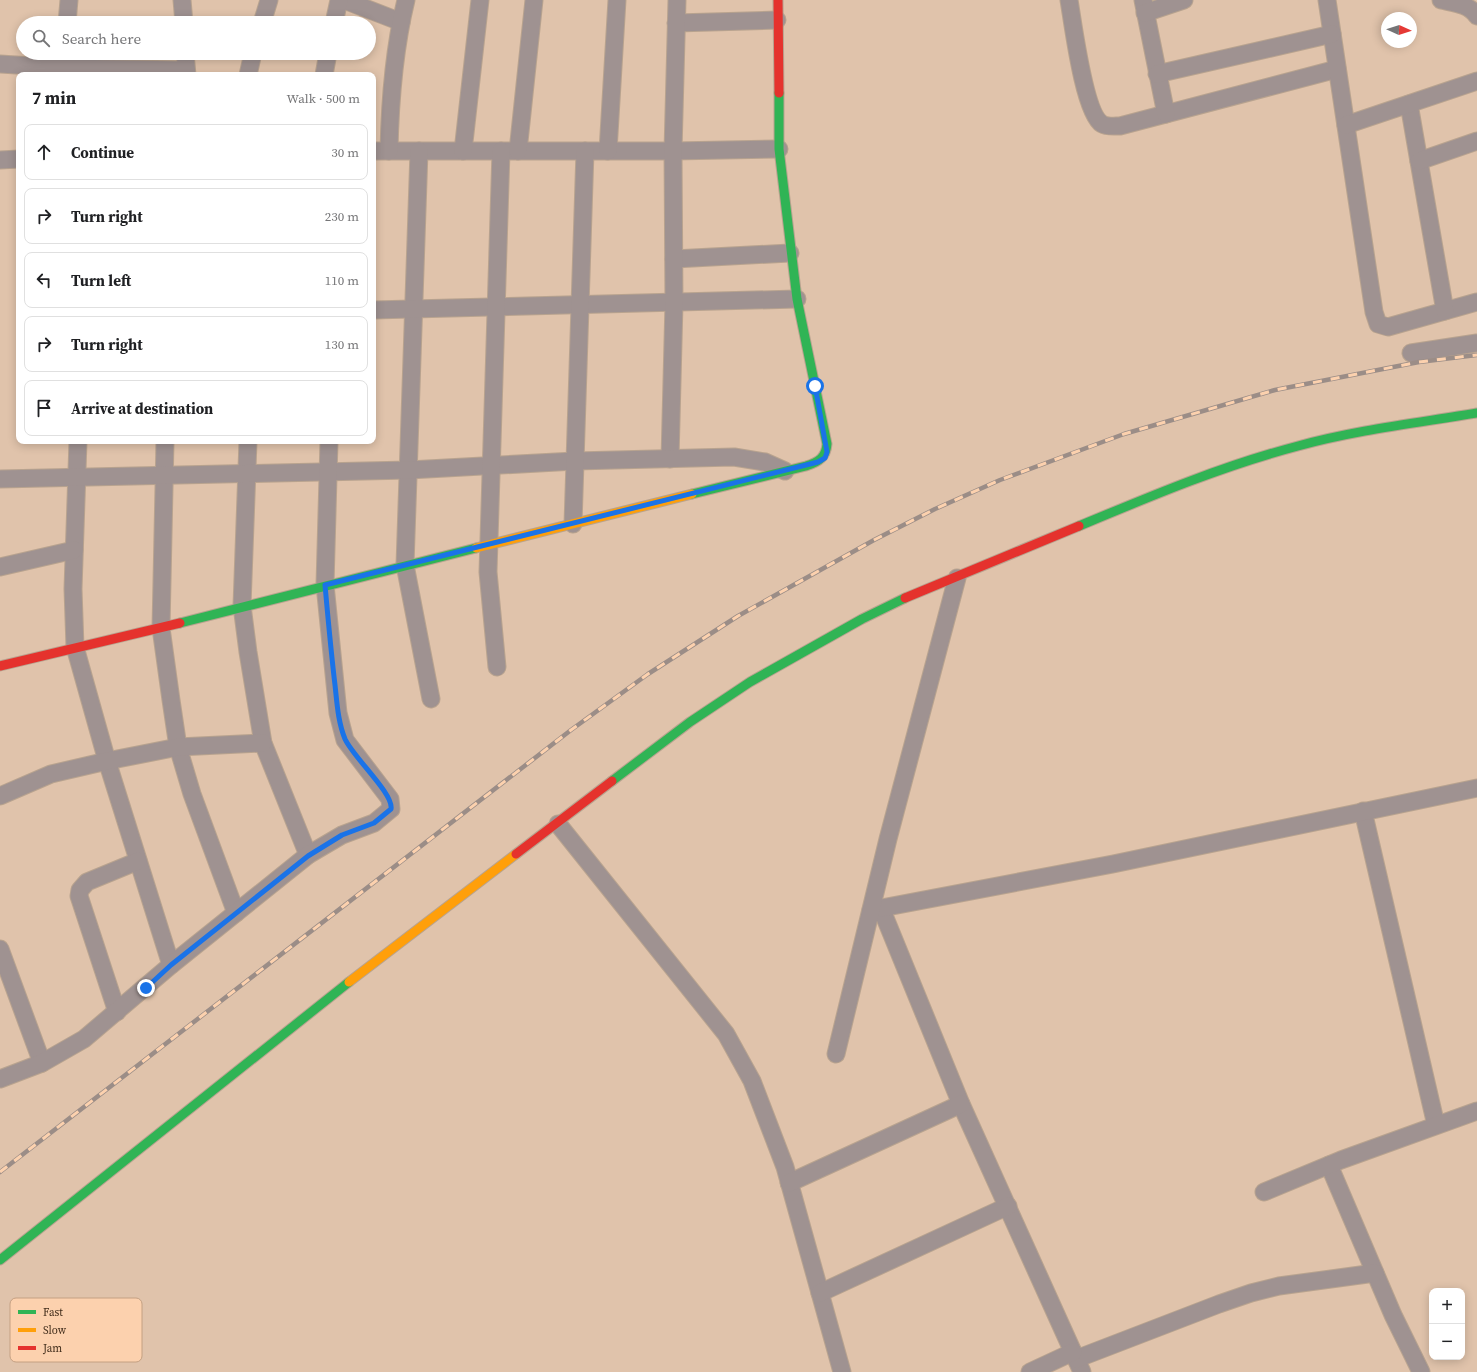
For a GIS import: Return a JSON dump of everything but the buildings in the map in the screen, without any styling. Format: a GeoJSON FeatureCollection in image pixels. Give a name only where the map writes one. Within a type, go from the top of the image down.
{"type":"FeatureCollection","features":[{"type":"Feature","properties":{"kind":"street"},"geometry":{"type":"LineString","coordinates":[[68,16],[69,0]]}},
{"type":"Feature","properties":{"kind":"street"},"geometry":{"type":"LineString","coordinates":[[182,0],[183,16]]}},
{"type":"Feature","properties":{"kind":"street"},"geometry":{"type":"LineString","coordinates":[[264,16],[269,0]]}},
{"type":"Feature","properties":{"kind":"street"},"geometry":{"type":"LineString","coordinates":[[336,16],[339,0]]}},
{"type":"Feature","properties":{"kind":"street"},"geometry":{"type":"LineString","coordinates":[[344,0],[401,22]]}},
{"type":"Feature","properties":{"kind":"street"},"geometry":{"type":"LineString","coordinates":[[406,0],[401,22],[391,105],[381,151],[673,151],[778,149]]}},
{"type":"Feature","properties":{"kind":"street"},"geometry":{"type":"LineString","coordinates":[[464,151],[480,0]]}},
{"type":"Feature","properties":{"kind":"street"},"geometry":{"type":"LineString","coordinates":[[518,151],[534,0]]}},
{"type":"Feature","properties":{"kind":"street"},"geometry":{"type":"LineString","coordinates":[[608,151],[617,0],[612,0]]}},
{"type":"Feature","properties":{"kind":"street"},"geometry":{"type":"LineString","coordinates":[[670,459],[674,303],[673,151],[677,0]]}},
{"type":"Feature","properties":{"kind":"street"},"geometry":{"type":"LineString","coordinates":[[0,666],[161,628],[325,585],[785,471],[818,462],[825,458],[827,452],[797,300],[778,149],[778,0]]}},
{"type":"Feature","properties":{"kind":"street"},"geometry":{"type":"LineString","coordinates":[[1069,0],[1085,88],[1091,108],[1096,118],[1102,124],[1110,127],[1166,114],[1338,69]]}},
{"type":"Feature","properties":{"kind":"street"},"geometry":{"type":"LineString","coordinates":[[1166,114],[1144,6],[1184,0]]}},
{"type":"Feature","properties":{"kind":"street"},"geometry":{"type":"LineString","coordinates":[[1327,0],[1374,312],[1378,324],[1388,327],[1477,302]]}},
{"type":"Feature","properties":{"kind":"street"},"geometry":{"type":"LineString","coordinates":[[1441,0],[1464,5],[1471,9],[1477,16]]}},
{"type":"Feature","properties":{"kind":"street"},"geometry":{"type":"LineString","coordinates":[[676,23],[777,20]]}},
{"type":"Feature","properties":{"kind":"street"},"geometry":{"type":"LineString","coordinates":[[1157,74],[1332,34]]}},
{"type":"Feature","properties":{"kind":"street"},"geometry":{"type":"LineString","coordinates":[[0,64],[65,60],[186,72],[185,60]]}},
{"type":"Feature","properties":{"kind":"street"},"geometry":{"type":"LineString","coordinates":[[249,72],[251,60]]}},
{"type":"Feature","properties":{"kind":"street"},"geometry":{"type":"LineString","coordinates":[[325,72],[327,60]]}},
{"type":"Feature","properties":{"kind":"street"},"geometry":{"type":"LineString","coordinates":[[1346,125],[1477,81]]}},
{"type":"Feature","properties":{"kind":"street"},"geometry":{"type":"LineString","coordinates":[[1409,104],[1445,311]]}},
{"type":"Feature","properties":{"kind":"street"},"geometry":{"type":"LineString","coordinates":[[1419,161],[1477,141]]}},
{"type":"Feature","properties":{"kind":"street"},"geometry":{"type":"LineString","coordinates":[[497,667],[490,597],[489,544],[498,307],[501,151]]}},
{"type":"Feature","properties":{"kind":"street"},"geometry":{"type":"LineString","coordinates":[[574,524],[585,151]]}},
{"type":"Feature","properties":{"kind":"street"},"geometry":{"type":"LineString","coordinates":[[419,152],[406,565],[431,699]]}},
{"type":"Feature","properties":{"kind":"street"},"geometry":{"type":"LineString","coordinates":[[0,160],[16,159]]}},
{"type":"Feature","properties":{"kind":"street"},"geometry":{"type":"LineString","coordinates":[[674,259],[790,253]]}},
{"type":"Feature","properties":{"kind":"street"},"geometry":{"type":"LineString","coordinates":[[376,310],[797,300]]}},
{"type":"Feature","properties":{"kind":"street"},"geometry":{"type":"LineString","coordinates":[[1411,353],[1477,343]]}},
{"type":"Feature","properties":{"kind":"street"},"geometry":{"type":"LineString","coordinates":[[0,1260],[376,960],[558,824],[690,722],[750,682],[862,618],[891,604],[957,578],[1188,481],[1246,461],[1335,437],[1477,413]]}},
{"type":"Feature","properties":{"kind":"street"},"geometry":{"type":"LineString","coordinates":[[78,444],[74,550],[75,648],[107,761],[171,965]]}},
{"type":"Feature","properties":{"kind":"street"},"geometry":{"type":"LineString","coordinates":[[165,444],[161,628],[178,747],[192,794],[236,913]]}},
{"type":"Feature","properties":{"kind":"street"},"geometry":{"type":"LineString","coordinates":[[248,444],[242,606],[248,652],[263,743],[308,856]]}},
{"type":"Feature","properties":{"kind":"street"},"geometry":{"type":"LineString","coordinates":[[0,1079],[42,1063],[70,1049],[117,1012],[171,965],[308,856],[342,835],[374,823],[391,809],[392,804],[390,798],[354,752],[346,740],[341,727],[332,665],[325,585],[329,444]]}},
{"type":"Feature","properties":{"kind":"street"},"geometry":{"type":"LineString","coordinates":[[0,479],[409,470],[576,461],[734,457],[750,458],[765,462],[785,471]]}},
{"type":"Feature","properties":{"kind":"street"},"geometry":{"type":"LineString","coordinates":[[0,567],[74,550]]}},
{"type":"Feature","properties":{"kind":"street"},"geometry":{"type":"LineString","coordinates":[[836,1054],[876,909],[957,578]]}},
{"type":"Feature","properties":{"kind":"street"},"geometry":{"type":"LineString","coordinates":[[0,796],[51,774],[107,761],[178,747],[263,743]]}},
{"type":"Feature","properties":{"kind":"street"},"geometry":{"type":"LineString","coordinates":[[876,909],[1113,864],[1477,788]]}},
{"type":"Feature","properties":{"kind":"street"},"geometry":{"type":"LineString","coordinates":[[1363,811],[1436,1124]]}},
{"type":"Feature","properties":{"kind":"street"},"geometry":{"type":"LineString","coordinates":[[558,824],[726,1034],[752,1081],[789,1183],[842,1372]]}},
{"type":"Feature","properties":{"kind":"street"},"geometry":{"type":"LineString","coordinates":[[117,1012],[79,896],[83,886],[87,882],[138,860]]}},
{"type":"Feature","properties":{"kind":"street"},"geometry":{"type":"LineString","coordinates":[[876,909],[961,1104],[1077,1361]]}},
{"type":"Feature","properties":{"kind":"street"},"geometry":{"type":"LineString","coordinates":[[0,949],[5,980],[42,1063]]}},
{"type":"Feature","properties":{"kind":"street"},"geometry":{"type":"LineString","coordinates":[[789,1183],[961,1104]]}},
{"type":"Feature","properties":{"kind":"street"},"geometry":{"type":"LineString","coordinates":[[1264,1192],[1329,1165],[1436,1124],[1477,1111]]}},
{"type":"Feature","properties":{"kind":"street"},"geometry":{"type":"LineString","coordinates":[[1329,1165],[1393,1315],[1421,1372]]}},
{"type":"Feature","properties":{"kind":"street"},"geometry":{"type":"LineString","coordinates":[[820,1293],[1008,1206]]}},
{"type":"Feature","properties":{"kind":"street"},"geometry":{"type":"LineString","coordinates":[[1030,1372],[1077,1361],[1219,1304],[1252,1293],[1279,1286],[1375,1273]]}},
{"type":"Feature","properties":{"kind":"railway"},"geometry":{"type":"LineString","coordinates":[[0,1172],[571,730],[648,674],[738,616],[874,540],[935,509],[1000,480],[1124,434],[1275,390],[1419,362],[1477,355]]}},
{"type":"Feature","properties":{"kind":"traffic: fast"},"geometry":{"type":"LineString","coordinates":[[692,494],[815,463],[823,456],[826,449],[827,444],[797,299],[779,149],[779,93]]}},
{"type":"Feature","properties":{"kind":"traffic: fast"},"geometry":{"type":"LineString","coordinates":[[1079,526],[1187,482],[1270,454],[1320,440],[1387,427],[1477,413]]}},
{"type":"Feature","properties":{"kind":"traffic: fast"},"geometry":{"type":"LineString","coordinates":[[180,623],[476,548]]}},
{"type":"Feature","properties":{"kind":"traffic: fast"},"geometry":{"type":"LineString","coordinates":[[612,781],[690,722],[750,682],[862,619],[905,598]]}},
{"type":"Feature","properties":{"kind":"traffic: fast"},"geometry":{"type":"LineString","coordinates":[[0,1260],[349,982]]}},
{"type":"Feature","properties":{"kind":"traffic: slow"},"geometry":{"type":"LineString","coordinates":[[476,548],[692,494]]}},
{"type":"Feature","properties":{"kind":"traffic: slow"},"geometry":{"type":"LineString","coordinates":[[349,982],[516,854]]}},
{"type":"Feature","properties":{"kind":"traffic: jam"},"geometry":{"type":"LineString","coordinates":[[778,0],[779,93]]}},
{"type":"Feature","properties":{"kind":"traffic: jam"},"geometry":{"type":"LineString","coordinates":[[905,598],[1079,526]]}},
{"type":"Feature","properties":{"kind":"traffic: jam"},"geometry":{"type":"LineString","coordinates":[[0,666],[180,623]]}},
{"type":"Feature","properties":{"kind":"traffic: jam"},"geometry":{"type":"LineString","coordinates":[[516,854],[612,781]]}},
{"type":"Feature","properties":{"kind":"route"},"geometry":{"type":"LineString","coordinates":[[146,988],[171,965],[308,856],[325,844],[342,835],[354,832],[374,823],[391,809],[392,804],[390,798],[354,752],[346,740],[341,727],[332,665],[325,585],[818,462],[825,458],[827,444],[815,386]]}}]}
